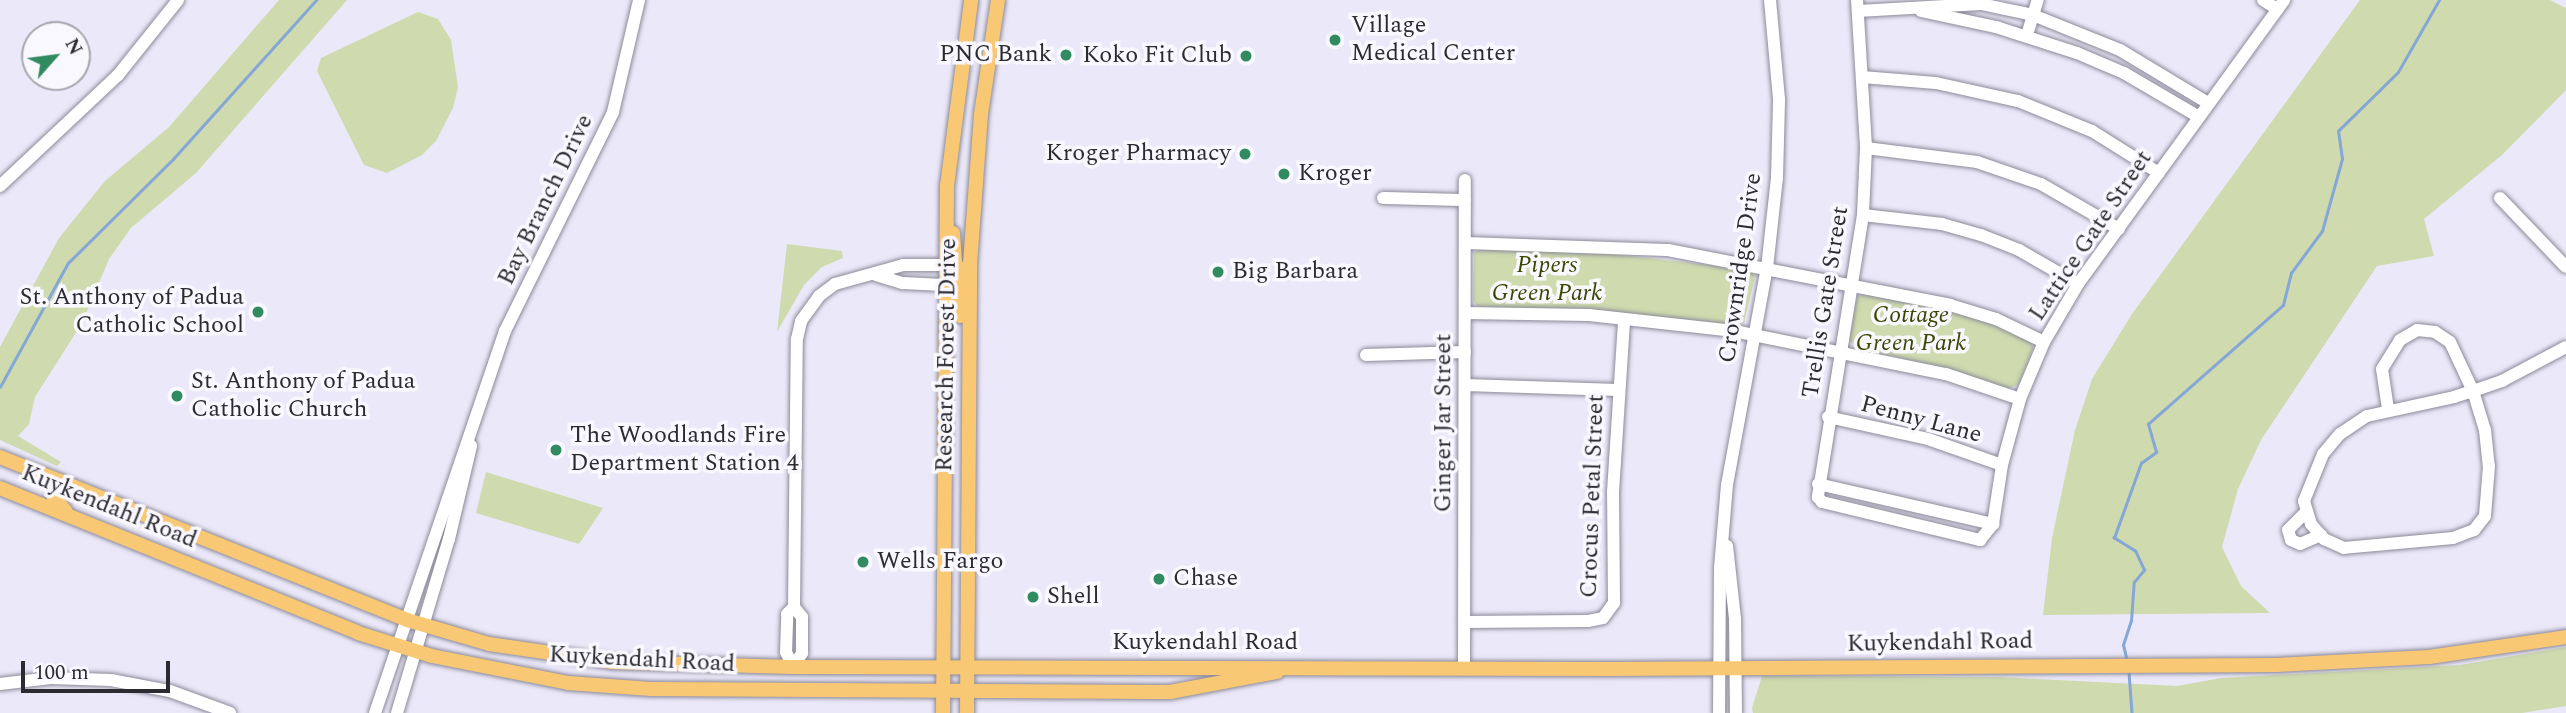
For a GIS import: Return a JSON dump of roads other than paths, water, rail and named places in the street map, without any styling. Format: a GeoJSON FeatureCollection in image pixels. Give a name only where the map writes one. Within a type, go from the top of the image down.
{"type":"FeatureCollection","features":[{"type":"Feature","properties":{"kind":"main road","name":"Research Forest Drive"},"geometry":{"type":"LineString","coordinates":[[943,713],[943,285],[946,204],[954,111],[971,0]]}},
{"type":"Feature","properties":{"kind":"main road","name":"Research Forest Drive"},"geometry":{"type":"LineString","coordinates":[[967,713],[969,344],[974,188],[998,0]]}},
{"type":"Feature","properties":{"kind":"main road"},"geometry":{"type":"LineString","coordinates":[[946,204],[953,219],[955,263],[970,286]]}},
{"type":"Feature","properties":{"kind":"main road"},"geometry":{"type":"LineString","coordinates":[[944,265],[957,281],[961,326],[969,344]]}},
{"type":"Feature","properties":{"kind":"main road","name":"Kuykendahl Road"},"geometry":{"type":"LineString","coordinates":[[0,457],[241,556],[407,620],[489,644],[600,660],[793,667],[942,665],[1735,668],[2093,663],[2166,665],[2388,660],[2566,637]]}},
{"type":"Feature","properties":{"kind":"main road"},"geometry":{"type":"LineString","coordinates":[[60,481],[54,497],[69,514]]}},
{"type":"Feature","properties":{"kind":"main road","name":"Kuykendahl Road"},"geometry":{"type":"LineString","coordinates":[[0,488],[399,646],[568,683],[651,689],[1170,692],[1313,666]]}},
{"type":"Feature","properties":{"kind":"main road"},"geometry":{"type":"LineString","coordinates":[[233,582],[241,556]]}},
{"type":"Feature","properties":{"kind":"street"},"geometry":{"type":"LineString","coordinates":[[2,181],[118,75],[178,0]]}},
{"type":"Feature","properties":{"kind":"street","name":"Bay Branch Drive"},"geometry":{"type":"LineString","coordinates":[[375,713],[477,415],[528,278],[577,190],[613,112],[639,0]]}},
{"type":"Feature","properties":{"kind":"street","name":"Crownridge Drive"},"geometry":{"type":"LineString","coordinates":[[1719,713],[1720,568],[1726,541],[1730,468],[1767,268],[1779,148],[1770,0]]}},
{"type":"Feature","properties":{"kind":"street"},"geometry":{"type":"LineString","coordinates":[[2027,35],[2038,0]]}},
{"type":"Feature","properties":{"kind":"street"},"geometry":{"type":"LineString","coordinates":[[2263,0],[2280,5]]}},
{"type":"Feature","properties":{"kind":"street"},"geometry":{"type":"LineString","coordinates":[[1917,10],[1981,4],[2033,15],[2120,50],[2208,103]]}},
{"type":"Feature","properties":{"kind":"street","name":"Lattice Gate Street"},"geometry":{"type":"LineString","coordinates":[[1993,524],[2002,465],[2020,399],[2044,342],[2078,284],[2280,5]]}},
{"type":"Feature","properties":{"kind":"street"},"geometry":{"type":"LineString","coordinates":[[1858,6],[1917,10],[2027,35],[2124,73],[2199,117]]}},
{"type":"Feature","properties":{"kind":"street","name":"Trellis Gate Street"},"geometry":{"type":"LineString","coordinates":[[1818,484],[1828,417],[1855,284],[1863,215],[1866,148],[1858,6]]}},
{"type":"Feature","properties":{"kind":"street"},"geometry":{"type":"LineString","coordinates":[[1863,77],[1936,83],[2018,101],[2092,131],[2159,173]]}},
{"type":"Feature","properties":{"kind":"street"},"geometry":{"type":"LineString","coordinates":[[1866,148],[1977,162],[2041,184],[2119,229]]}},
{"type":"Feature","properties":{"kind":"street","name":"Ginger Jar Street"},"geometry":{"type":"LineString","coordinates":[[1464,666],[1465,180]]}},
{"type":"Feature","properties":{"kind":"street"},"geometry":{"type":"LineString","coordinates":[[1383,198],[1465,200]]}},
{"type":"Feature","properties":{"kind":"street"},"geometry":{"type":"LineString","coordinates":[[2500,198],[2566,267]]}},
{"type":"Feature","properties":{"kind":"street"},"geometry":{"type":"LineString","coordinates":[[1863,215],[1923,220],[1981,235],[2019,250],[2078,284]]}},
{"type":"Feature","properties":{"kind":"street"},"geometry":{"type":"LineString","coordinates":[[1465,243],[1668,250],[1855,284],[1974,311],[2044,342]]}},
{"type":"Feature","properties":{"kind":"street"},"geometry":{"type":"LineString","coordinates":[[793,667],[786,652],[787,614],[794,607],[797,339],[801,321],[819,296],[835,284],[903,265],[944,265]]}},
{"type":"Feature","properties":{"kind":"street"},"geometry":{"type":"LineString","coordinates":[[875,275],[903,283],[943,285]]}},
{"type":"Feature","properties":{"kind":"street"},"geometry":{"type":"LineString","coordinates":[[1465,313],[1625,320],[1754,335],[1946,374],[2020,399]]}},
{"type":"Feature","properties":{"kind":"street","name":"Crocus Petal Street"},"geometry":{"type":"LineString","coordinates":[[1464,622],[1588,621],[1604,618],[1614,603],[1618,390],[1625,320]]}},
{"type":"Feature","properties":{"kind":"street"},"geometry":{"type":"LineString","coordinates":[[2388,409],[2382,369],[2400,340],[2417,330],[2435,332],[2450,342],[2473,391],[2489,466],[2488,505],[2479,523],[2453,538],[2344,548],[2320,535],[2306,512],[2306,490],[2323,454],[2358,421],[2388,409],[2473,391],[2525,371],[2566,347]]}},
{"type":"Feature","properties":{"kind":"street"},"geometry":{"type":"LineString","coordinates":[[1366,355],[1465,352]]}},
{"type":"Feature","properties":{"kind":"street"},"geometry":{"type":"LineString","coordinates":[[1465,384],[1618,390]]}},
{"type":"Feature","properties":{"kind":"street","name":"Bay Branch Drive"},"geometry":{"type":"LineString","coordinates":[[397,713],[461,495],[477,415]]}},
{"type":"Feature","properties":{"kind":"street","name":"Penny Lane"},"geometry":{"type":"LineString","coordinates":[[1828,417],[1928,439],[2002,465]]}},
{"type":"Feature","properties":{"kind":"street"},"geometry":{"type":"LineString","coordinates":[[1818,484],[1993,524],[1989,534],[1980,540],[1822,502],[1818,484]]}},
{"type":"Feature","properties":{"kind":"street"},"geometry":{"type":"LineString","coordinates":[[2306,512],[2288,530],[2291,540],[2300,544],[2320,535]]}},
{"type":"Feature","properties":{"kind":"street","name":"Crownridge Drive"},"geometry":{"type":"LineString","coordinates":[[1726,541],[1732,568],[1735,713]]}},
{"type":"Feature","properties":{"kind":"street"},"geometry":{"type":"LineString","coordinates":[[0,684],[51,678],[111,680],[170,691],[230,713]]}},
{"type":"Feature","properties":{"kind":"waterway"},"geometry":{"type":"LineString","coordinates":[[0,387],[68,263],[173,159],[316,0]]}},
{"type":"Feature","properties":{"kind":"waterway"},"geometry":{"type":"LineString","coordinates":[[2127,662],[2123,645],[2131,621],[2134,582],[2144,570],[2135,551],[2114,538],[2141,463],[2156,452],[2148,424],[2283,305],[2291,273],[2322,231],[2342,159],[2338,131],[2398,72],[2439,0]]}},
{"type":"Feature","properties":{"kind":"waterway"},"geometry":{"type":"LineString","coordinates":[[2129,672],[2132,713]]}},
{"type":"Feature","properties":{"kind":"place","name":"Village Medical Center"},"geometry":{"type":"Point","coordinates":[1335,40]}},
{"type":"Feature","properties":{"kind":"place","name":"PNC Bank"},"geometry":{"type":"Point","coordinates":[1066,55]}},
{"type":"Feature","properties":{"kind":"place","name":"Koko Fit Club"},"geometry":{"type":"Point","coordinates":[1246,56]}},
{"type":"Feature","properties":{"kind":"place","name":"Kroger Pharmacy"},"geometry":{"type":"Point","coordinates":[1245,154]}},
{"type":"Feature","properties":{"kind":"place","name":"Kroger"},"geometry":{"type":"Point","coordinates":[1284,174]}},
{"type":"Feature","properties":{"kind":"place","name":"Big Barbara"},"geometry":{"type":"Point","coordinates":[1218,272]}},
{"type":"Feature","properties":{"kind":"place","name":"St. Anthony of Padua Catholic School"},"geometry":{"type":"Point","coordinates":[258,312]}},
{"type":"Feature","properties":{"kind":"place","name":"St. Anthony of Padua Catholic Church"},"geometry":{"type":"Point","coordinates":[177,396]}},
{"type":"Feature","properties":{"kind":"place","name":"The Woodlands Fire Department Station 4"},"geometry":{"type":"Point","coordinates":[556,450]}},
{"type":"Feature","properties":{"kind":"place","name":"Wells Fargo"},"geometry":{"type":"Point","coordinates":[863,562]}},
{"type":"Feature","properties":{"kind":"place","name":"Chase"},"geometry":{"type":"Point","coordinates":[1159,579]}},
{"type":"Feature","properties":{"kind":"place","name":"Shell"},"geometry":{"type":"Point","coordinates":[1033,597]}},
{"type":"Feature","properties":{"kind":"park label","name":"Pipers Green Park"},"geometry":{"type":"Point","coordinates":[1547,280]}},
{"type":"Feature","properties":{"kind":"park label","name":"Cottage Green Park"},"geometry":{"type":"Point","coordinates":[1911,330]}}]}
